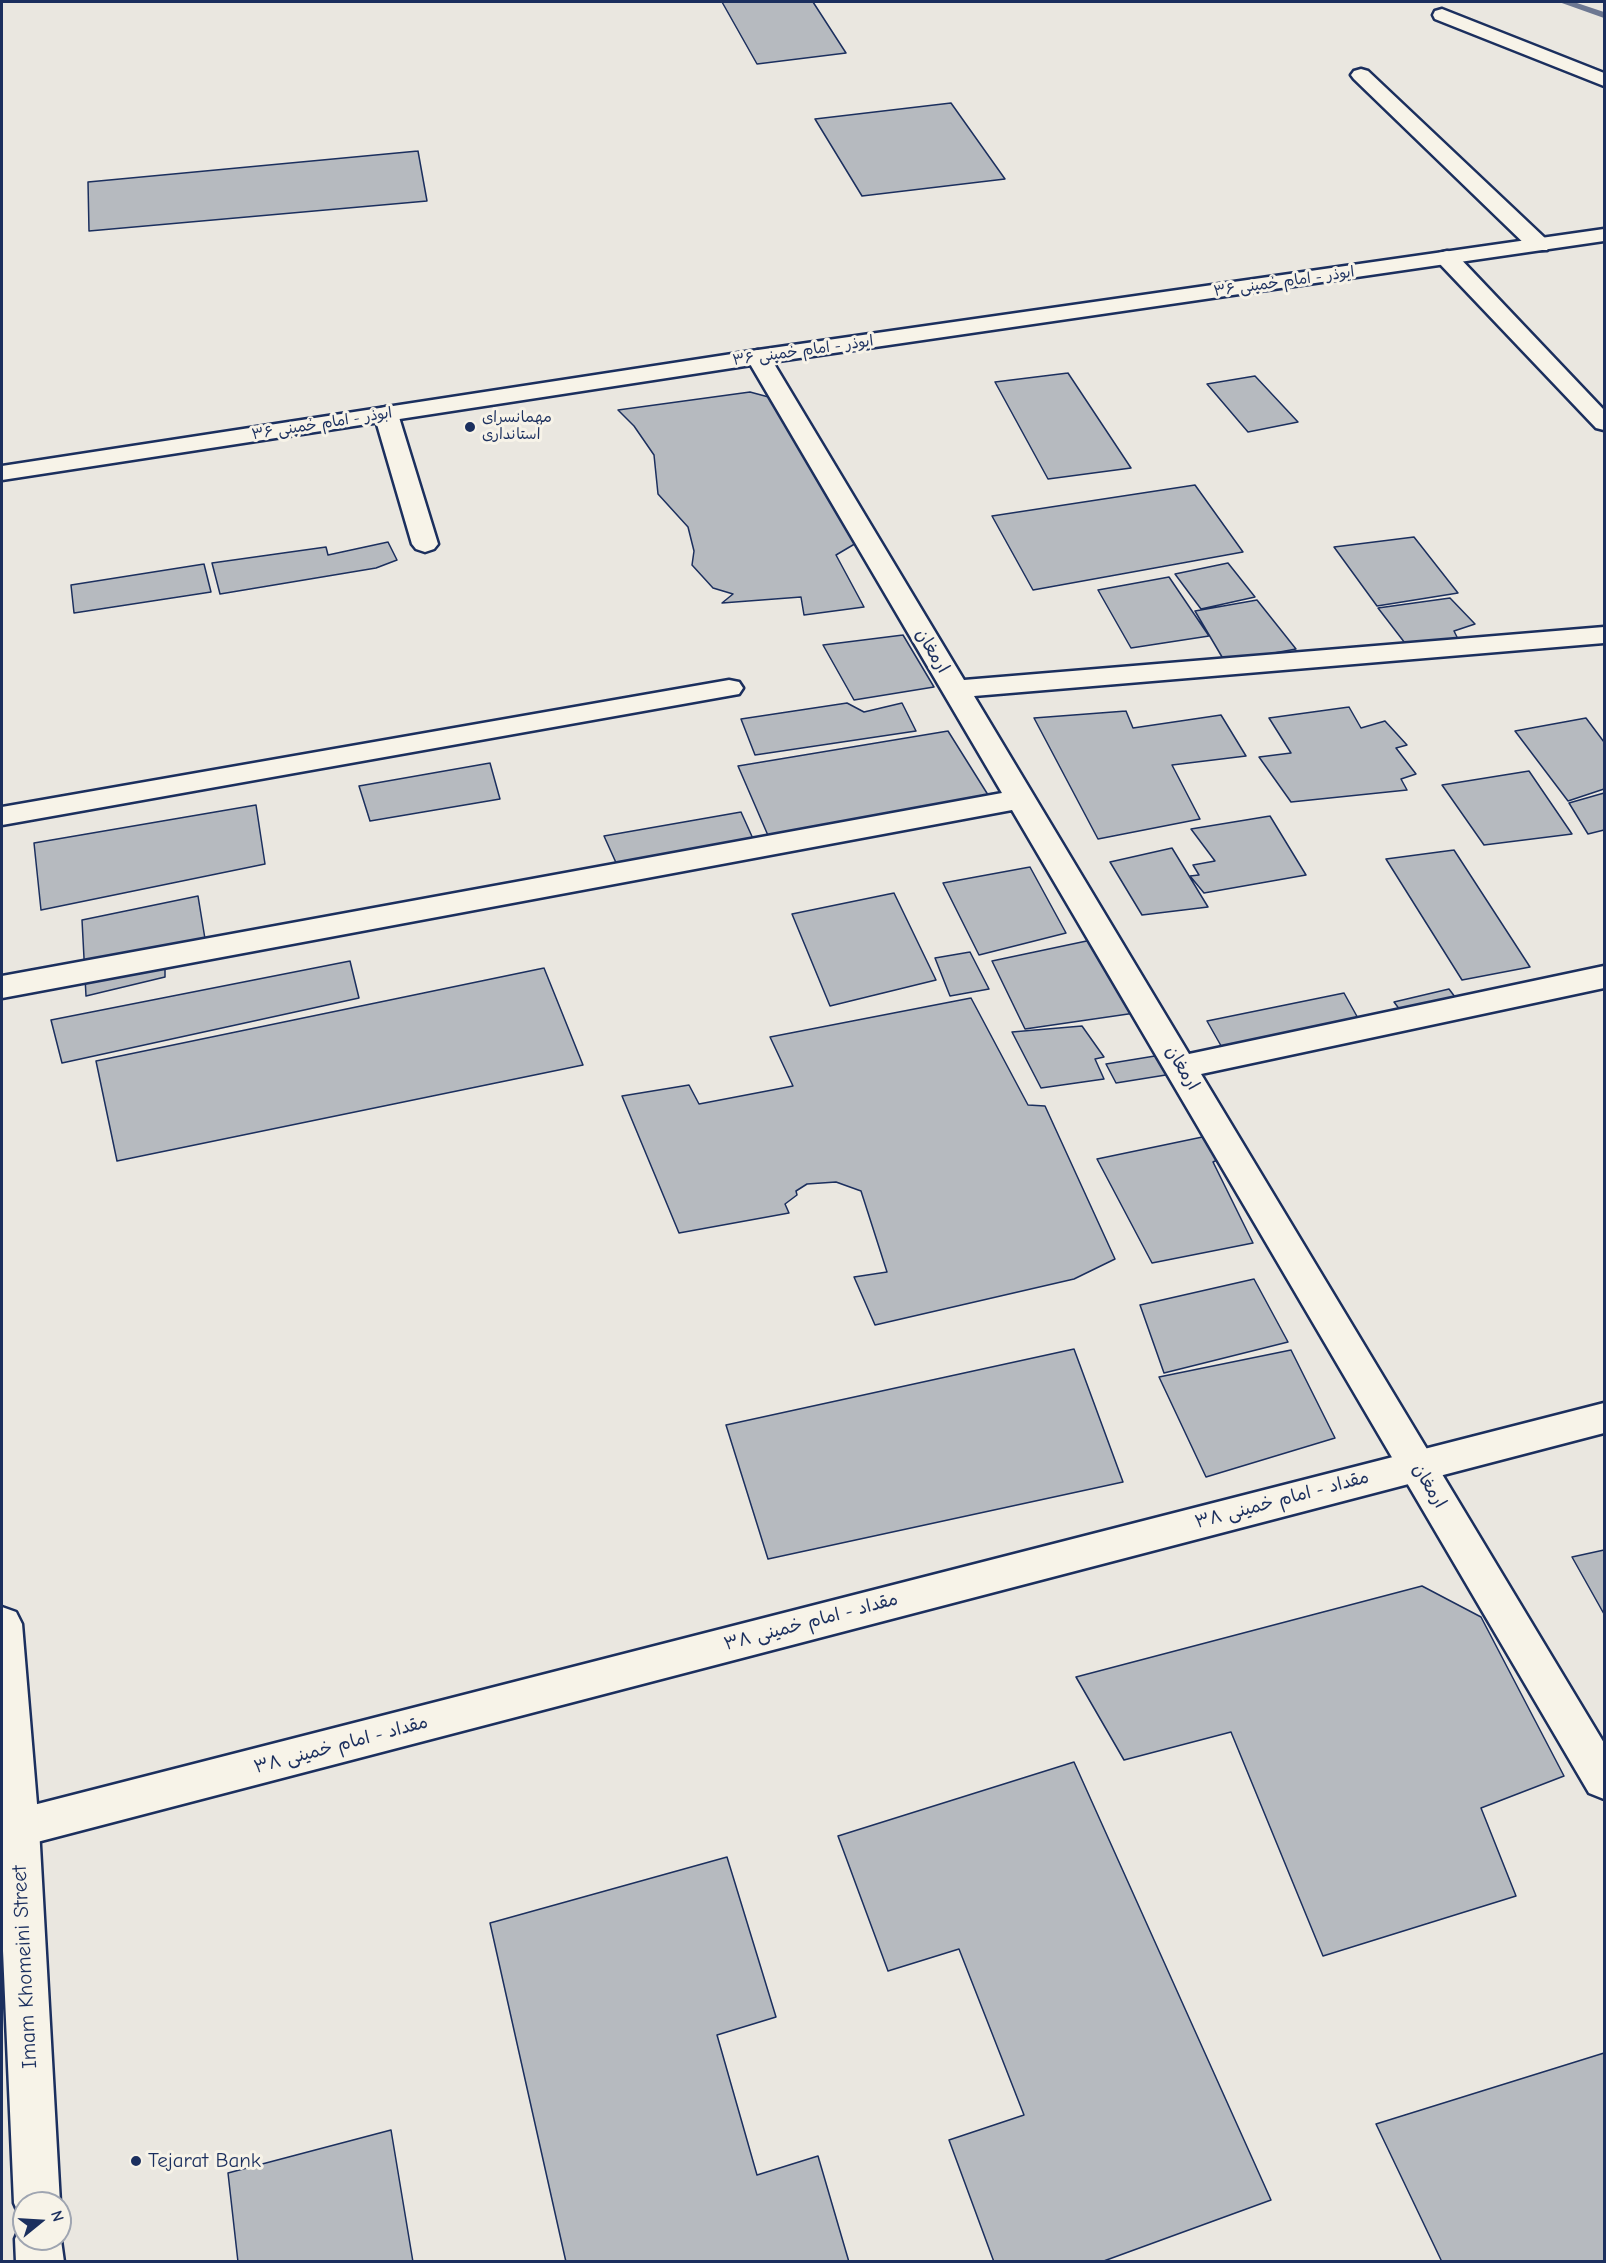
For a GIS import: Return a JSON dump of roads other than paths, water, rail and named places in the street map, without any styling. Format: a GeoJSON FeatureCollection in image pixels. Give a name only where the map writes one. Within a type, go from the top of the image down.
{"type":"FeatureCollection","features":[{"type":"Feature","properties":{"kind":"street"},"geometry":{"type":"LineString","coordinates":[[1442,15],[1605,80]]}},
{"type":"Feature","properties":{"kind":"street"},"geometry":{"type":"LineString","coordinates":[[1361,75],[1539,245]]}},
{"type":"Feature","properties":{"kind":"street","name":"ابوذر - امام خمینی ۳۶"},"geometry":{"type":"LineString","coordinates":[[2,473],[758,357],[1605,235]]}},
{"type":"Feature","properties":{"kind":"street"},"geometry":{"type":"LineString","coordinates":[[1447,258],[1605,423]]}},
{"type":"Feature","properties":{"kind":"street","name":"ارمغان"},"geometry":{"type":"LineString","coordinates":[[758,357],[1605,1780]]}},
{"type":"Feature","properties":{"kind":"street"},"geometry":{"type":"LineString","coordinates":[[387,414],[425,544]]}},
{"type":"Feature","properties":{"kind":"street"},"geometry":{"type":"LineString","coordinates":[[955,689],[1605,635]]}},
{"type":"Feature","properties":{"kind":"street"},"geometry":{"type":"LineString","coordinates":[[2,816],[729,688]]}},
{"type":"Feature","properties":{"kind":"street"},"geometry":{"type":"LineString","coordinates":[[2,987],[1021,799]]}},
{"type":"Feature","properties":{"kind":"street"},"geometry":{"type":"LineString","coordinates":[[1181,1067],[1605,977]]}},
{"type":"Feature","properties":{"kind":"street","name":"مقداد - امام خمینی ۳۸"},"geometry":{"type":"LineString","coordinates":[[18,1828],[1605,1418]]}},
{"type":"Feature","properties":{"kind":"street","name":"Imam Khomeini Street"},"geometry":{"type":"LineString","coordinates":[[2,1624],[18,1828],[36,2191]]}},
{"type":"Feature","properties":{"kind":"waterway"},"geometry":{"type":"LineString","coordinates":[[1564,2],[1604,15]]}},
{"type":"Feature","properties":{"kind":"place","name":"مهمانسرای استانداری"},"geometry":{"type":"Point","coordinates":[470,427]}},
{"type":"Feature","properties":{"kind":"place","name":"Tejarat Bank"},"geometry":{"type":"Point","coordinates":[136,2161]}}]}
